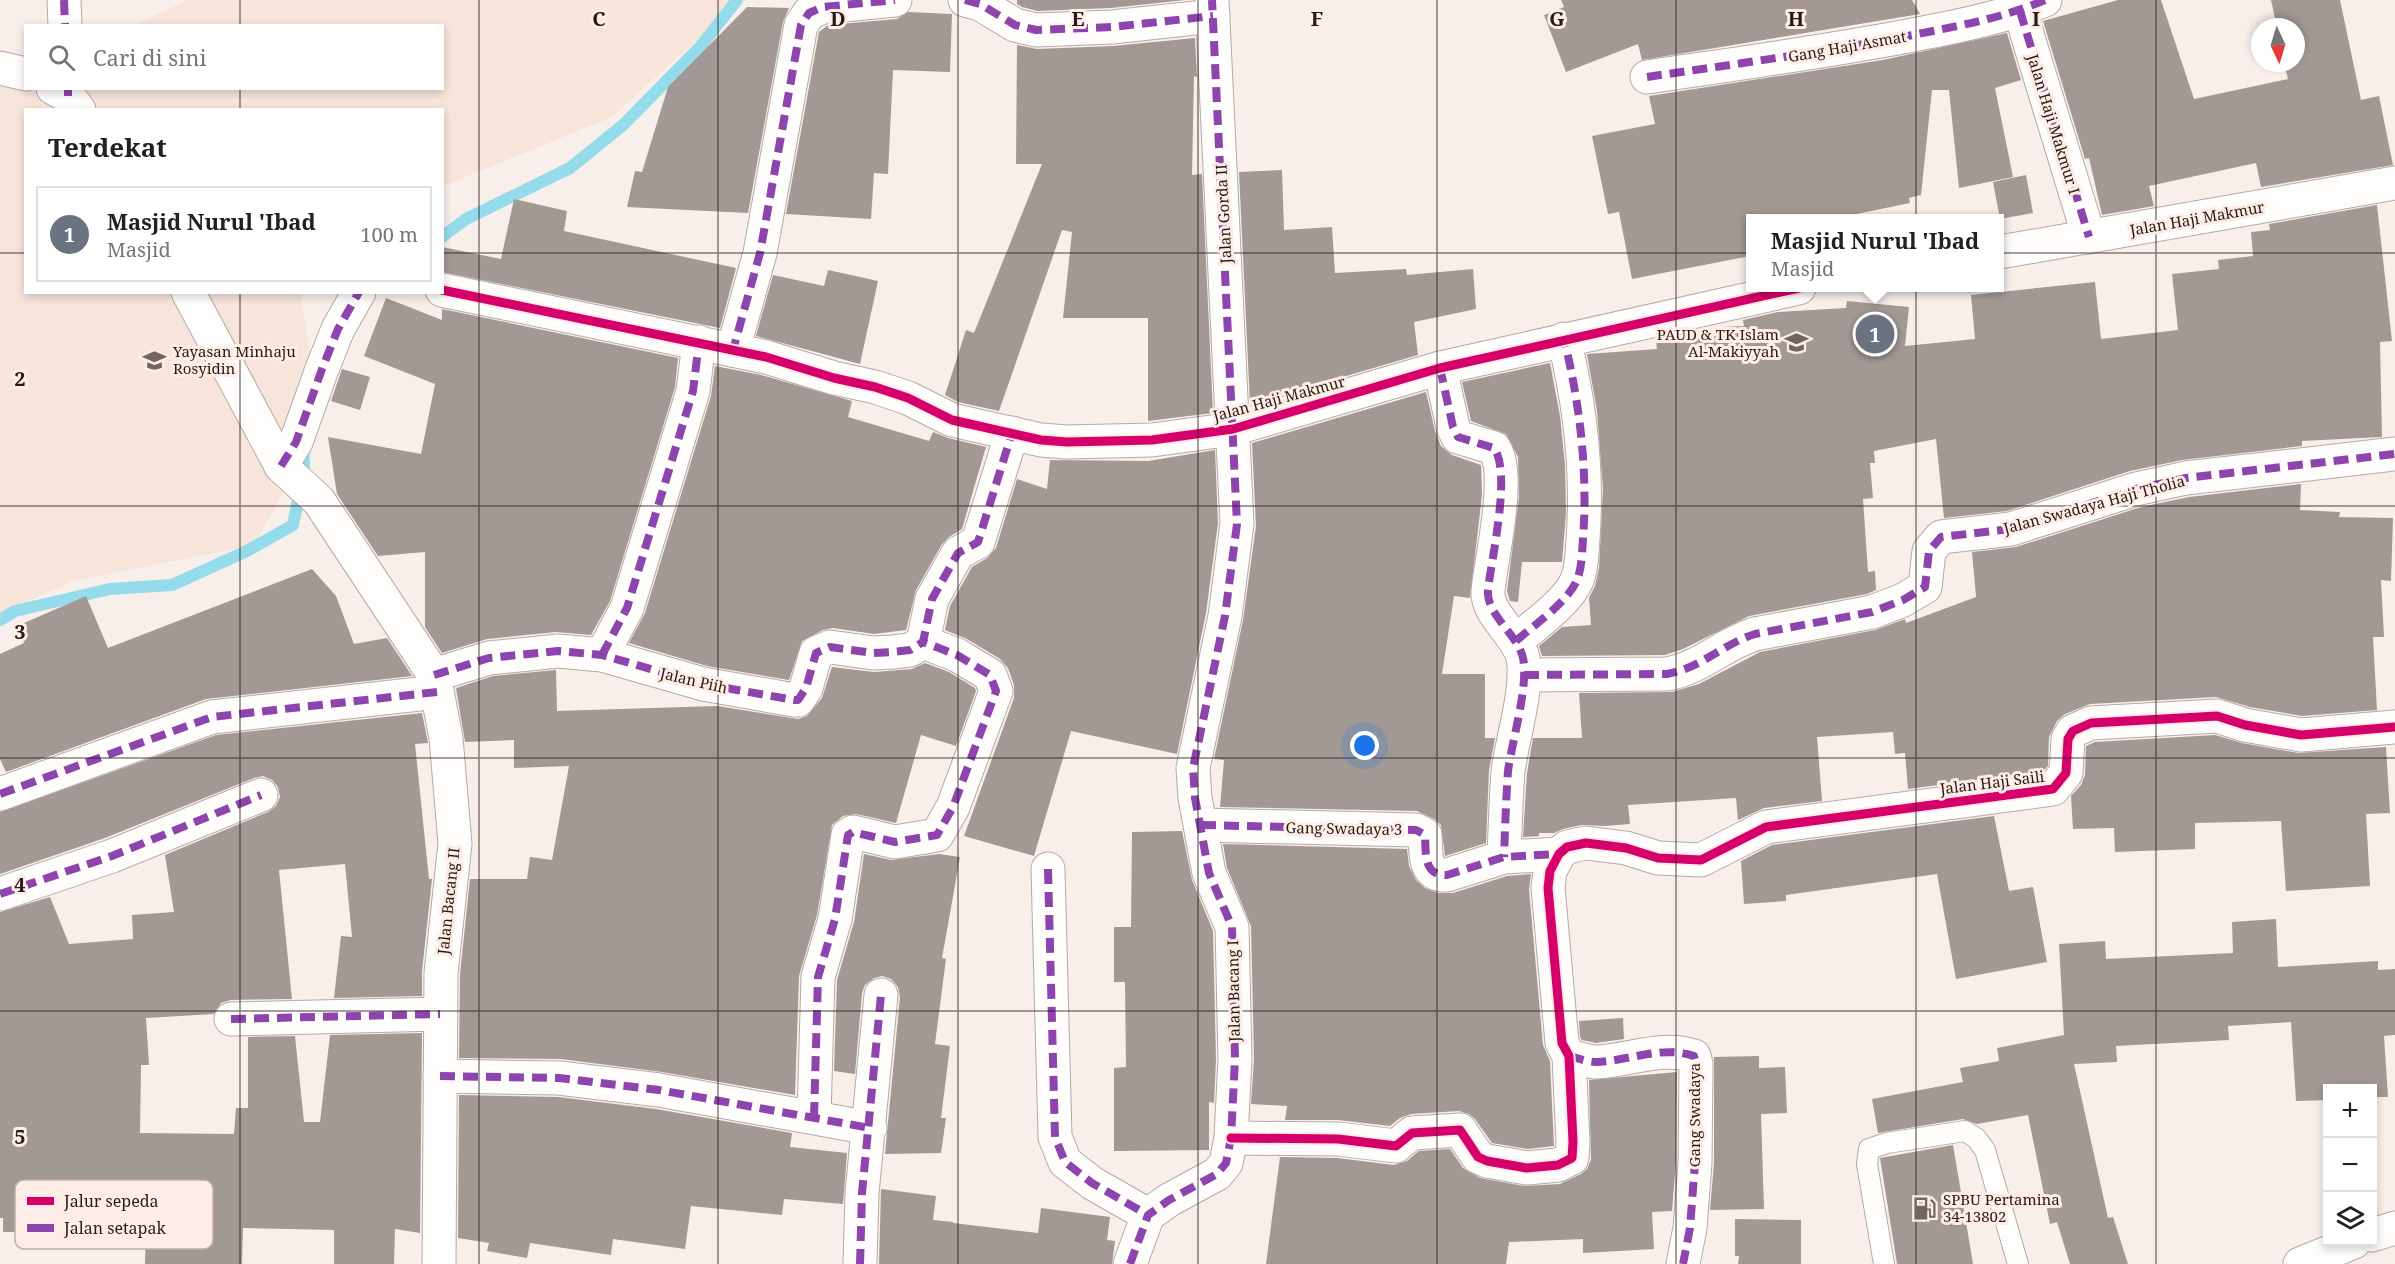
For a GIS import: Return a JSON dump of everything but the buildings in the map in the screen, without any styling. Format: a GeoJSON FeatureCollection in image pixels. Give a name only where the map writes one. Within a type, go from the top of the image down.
{"type":"FeatureCollection","features":[{"type":"Feature","properties":{"kind":"street"},"geometry":{"type":"LineString","coordinates":[[64,0],[65,24]]}},
{"type":"Feature","properties":{"kind":"street"},"geometry":{"type":"LineString","coordinates":[[733,350],[760,253],[801,25],[809,13],[823,7],[895,0]]}},
{"type":"Feature","properties":{"kind":"street"},"geometry":{"type":"LineString","coordinates":[[965,0],[980,4],[1015,25],[1036,30],[1112,27],[1213,8]]}},
{"type":"Feature","properties":{"kind":"street","name":"Gang Haji Asmat"},"geometry":{"type":"LineString","coordinates":[[1647,77],[1876,42],[1974,22],[2032,5]]}},
{"type":"Feature","properties":{"kind":"street","name":"Jalan Haji Makmur I"},"geometry":{"type":"LineString","coordinates":[[2032,5],[2089,237]]}},
{"type":"Feature","properties":{"kind":"street","name":"Jalan Gorda II"},"geometry":{"type":"LineString","coordinates":[[1213,8],[1233,429]]}},
{"type":"Feature","properties":{"kind":"street"},"geometry":{"type":"LineString","coordinates":[[0,68],[24,74]]}},
{"type":"Feature","properties":{"kind":"street","name":"Jalan Haji Makmur"},"geometry":{"type":"LineString","coordinates":[[2004,251],[2395,183]]}},
{"type":"Feature","properties":{"kind":"street","name":"Jalan Haji Makmur"},"geometry":{"type":"LineString","coordinates":[[444,290],[766,357],[908,398],[952,420],[1041,440],[1067,442],[1152,440],[1233,429],[1440,368],[1781,292]]}},
{"type":"Feature","properties":{"kind":"street","name":"Jalan Bacang II"},"geometry":{"type":"LineString","coordinates":[[189,294],[285,469],[319,501],[435,683],[446,738],[455,844],[441,973],[439,1264]]}},
{"type":"Feature","properties":{"kind":"street"},"geometry":{"type":"LineString","coordinates":[[285,469],[338,329],[357,294]]}},
{"type":"Feature","properties":{"kind":"street"},"geometry":{"type":"LineString","coordinates":[[1516,641],[1568,595],[1578,579],[1584,524],[1585,483],[1575,385],[1564,339]]}},
{"type":"Feature","properties":{"kind":"street"},"geometry":{"type":"LineString","coordinates":[[602,655],[627,608],[693,391],[699,342]]}},
{"type":"Feature","properties":{"kind":"street"},"geometry":{"type":"LineString","coordinates":[[1440,368],[1453,427],[1458,437],[1494,448],[1501,462],[1496,539],[1487,593],[1496,614],[1516,641],[1523,658],[1524,675],[1509,770],[1504,857]]}},
{"type":"Feature","properties":{"kind":"street","name":"Jalan Bacang I"},"geometry":{"type":"LineString","coordinates":[[1148,1215],[1169,1200],[1217,1174],[1226,1163],[1231,1138],[1235,1059],[1232,927],[1209,873],[1195,798],[1193,768],[1225,616],[1237,524],[1233,429]]}},
{"type":"Feature","properties":{"kind":"street"},"geometry":{"type":"LineString","coordinates":[[814,1117],[818,977],[835,920],[848,836],[853,832],[895,842],[937,836],[953,807],[996,691],[990,675],[957,655],[923,642],[932,599],[958,553],[978,542],[1012,433]]}},
{"type":"Feature","properties":{"kind":"street","name":"Jalan Swadaya Haji Tholia"},"geometry":{"type":"LineString","coordinates":[[1524,675],[1667,674],[1684,671],[1738,639],[1872,612],[1904,600],[1925,587],[1929,551],[1941,537],[2011,529],[2136,489],[2186,478],[2395,454]]}},
{"type":"Feature","properties":{"kind":"street","name":"Jalan Piih"},"geometry":{"type":"LineString","coordinates":[[0,794],[212,717],[435,683],[489,658],[513,654],[558,651],[602,655],[703,684],[798,700],[806,688],[816,653],[830,647],[873,653],[893,652],[910,650],[923,642]]}},
{"type":"Feature","properties":{"kind":"street","name":"Jalan Haji Saili"},"geometry":{"type":"LineString","coordinates":[[1560,854],[1567,847],[1586,843],[1626,848],[1658,858],[1701,860],[1766,827],[2053,789],[2066,773],[2068,739],[2073,731],[2091,723],[2217,716],[2245,725],[2301,735],[2395,728]]}},
{"type":"Feature","properties":{"kind":"street"},"geometry":{"type":"LineString","coordinates":[[0,894],[112,856],[261,795]]}},
{"type":"Feature","properties":{"kind":"street","name":"Gang Swadaya 3"},"geometry":{"type":"LineString","coordinates":[[1200,825],[1416,830],[1425,835],[1429,867],[1432,873],[1438,875],[1447,875],[1504,857],[1560,854]]}},
{"type":"Feature","properties":{"kind":"street"},"geometry":{"type":"LineString","coordinates":[[1231,1138],[1338,1138],[1396,1146],[1412,1133],[1460,1130],[1478,1157],[1487,1161],[1527,1168],[1558,1165],[1572,1158],[1569,1056],[1562,1042],[1548,888],[1550,871],[1560,854]]}},
{"type":"Feature","properties":{"kind":"street"},"geometry":{"type":"LineString","coordinates":[[1048,869],[1055,1137],[1065,1162],[1092,1184],[1148,1215],[1130,1264]]}},
{"type":"Feature","properties":{"kind":"street"},"geometry":{"type":"LineString","coordinates":[[860,1264],[862,1193],[881,995]]}},
{"type":"Feature","properties":{"kind":"street"},"geometry":{"type":"LineString","coordinates":[[231,1019],[440,1014]]}},
{"type":"Feature","properties":{"kind":"street","name":"Gang Swadaya"},"geometry":{"type":"LineString","coordinates":[[1569,1056],[1594,1062],[1642,1055],[1684,1053],[1694,1056],[1696,1064],[1695,1163],[1690,1228],[1683,1264]]}},
{"type":"Feature","properties":{"kind":"street"},"geometry":{"type":"LineString","coordinates":[[440,1076],[570,1079],[659,1090],[870,1128]]}},
{"type":"Feature","properties":{"kind":"street"},"geometry":{"type":"LineString","coordinates":[[2377,1234],[2395,1228]]}},
{"type":"Feature","properties":{"kind":"street"},"geometry":{"type":"LineString","coordinates":[[2301,1264],[2344,1246]]}},
{"type":"Feature","properties":{"kind":"lane"},"geometry":{"type":"LineString","coordinates":[[1884,1264],[1867,1164],[1869,1149],[1887,1143],[1965,1131],[1977,1138],[1985,1150],[2018,1264]]}},
{"type":"Feature","properties":{"kind":"shaded area","name":"Yayasan Minhaju Rosyidin"},"geometry":{"type":"Polygon","coordinates":[[[188,0],[742,0],[610,118],[444,186],[444,108],[24,108],[24,294],[301,294],[320,428],[254,545],[73,581],[0,614],[0,86],[24,76],[24,90],[444,90],[444,24],[136,24],[188,0]]]}},
{"type":"Feature","properties":{"kind":"waterway"},"geometry":{"type":"LineString","coordinates":[[444,236],[466,219],[570,168],[623,125],[700,47],[737,0]]}},
{"type":"Feature","properties":{"kind":"waterway"},"geometry":{"type":"LineString","coordinates":[[0,620],[15,611],[110,589],[172,585],[247,551],[293,525],[304,469],[303,444]]}},
{"type":"Feature","properties":{"kind":"marked path"},"geometry":{"type":"LineString","coordinates":[[64,0],[65,24]]}},
{"type":"Feature","properties":{"kind":"marked path"},"geometry":{"type":"LineString","coordinates":[[729,349],[733,350],[760,253],[801,25],[809,13],[823,7],[895,0]]}},
{"type":"Feature","properties":{"kind":"marked path"},"geometry":{"type":"LineString","coordinates":[[965,0],[980,4],[1015,25],[1036,30],[1112,27],[1213,16]]}},
{"type":"Feature","properties":{"kind":"marked path"},"geometry":{"type":"LineString","coordinates":[[1130,1264],[1148,1215],[1169,1200],[1217,1174],[1226,1163],[1231,1138],[1235,1059],[1232,927],[1209,873],[1195,798],[1193,768],[1225,616],[1237,524],[1212,0]]}},
{"type":"Feature","properties":{"kind":"marked path"},"geometry":{"type":"LineString","coordinates":[[1647,77],[1913,35],[1997,17],[2045,0]]}},
{"type":"Feature","properties":{"kind":"marked path"},"geometry":{"type":"LineString","coordinates":[[2020,11],[2089,237]]}},
{"type":"Feature","properties":{"kind":"marked path"},"geometry":{"type":"LineString","coordinates":[[68,90],[68,96]]}},
{"type":"Feature","properties":{"kind":"marked path"},"geometry":{"type":"LineString","coordinates":[[281,466],[296,442],[338,329],[358,294]]}},
{"type":"Feature","properties":{"kind":"marked path"},"geometry":{"type":"LineString","coordinates":[[1516,641],[1566,597],[1577,580],[1581,565],[1584,514],[1583,463],[1578,413],[1564,339]]}},
{"type":"Feature","properties":{"kind":"marked path"},"geometry":{"type":"LineString","coordinates":[[602,655],[627,608],[693,391],[699,342]]}},
{"type":"Feature","properties":{"kind":"marked path"},"geometry":{"type":"LineString","coordinates":[[1440,368],[1453,427],[1458,437],[1494,448],[1499,460],[1501,496],[1488,591],[1489,600],[1520,649],[1524,669],[1522,698],[1508,771],[1504,857]]}},
{"type":"Feature","properties":{"kind":"marked path"},"geometry":{"type":"LineString","coordinates":[[814,1117],[818,977],[835,919],[848,835],[853,832],[895,842],[937,835],[953,807],[996,691],[990,675],[957,655],[923,642],[932,599],[958,553],[978,542],[1012,433]]}},
{"type":"Feature","properties":{"kind":"marked path"},"geometry":{"type":"LineString","coordinates":[[1524,675],[1667,674],[1679,671],[1755,634],[1872,612],[1903,600],[1925,587],[1929,551],[1941,537],[2011,529],[2136,489],[2186,478],[2395,454]]}},
{"type":"Feature","properties":{"kind":"marked path"},"geometry":{"type":"LineString","coordinates":[[434,675],[489,658],[558,651],[602,655],[703,684],[798,700],[806,688],[816,653],[830,647],[873,653],[893,652],[910,650],[923,642]]}},
{"type":"Feature","properties":{"kind":"marked path"},"geometry":{"type":"LineString","coordinates":[[0,794],[212,717],[437,692]]}},
{"type":"Feature","properties":{"kind":"marked path"},"geometry":{"type":"LineString","coordinates":[[0,894],[112,856],[261,795]]}},
{"type":"Feature","properties":{"kind":"marked path"},"geometry":{"type":"LineString","coordinates":[[1201,825],[1416,830],[1425,835],[1426,856],[1430,868],[1434,872],[1447,875],[1504,857],[1559,854]]}},
{"type":"Feature","properties":{"kind":"marked path"},"geometry":{"type":"LineString","coordinates":[[1048,869],[1055,1137],[1065,1162],[1092,1183],[1148,1215]]}},
{"type":"Feature","properties":{"kind":"marked path"},"geometry":{"type":"LineString","coordinates":[[860,1264],[862,1193],[881,995]]}},
{"type":"Feature","properties":{"kind":"marked path"},"geometry":{"type":"LineString","coordinates":[[231,1019],[440,1014]]}},
{"type":"Feature","properties":{"kind":"marked path"},"geometry":{"type":"LineString","coordinates":[[1569,1056],[1596,1062],[1670,1052],[1694,1056],[1696,1064],[1695,1163],[1690,1228],[1683,1264]]}},
{"type":"Feature","properties":{"kind":"marked path"},"geometry":{"type":"LineString","coordinates":[[440,1076],[559,1078],[659,1090],[870,1128]]}},
{"type":"Feature","properties":{"kind":"cycle path"},"geometry":{"type":"LineString","coordinates":[[444,290],[766,357],[908,398],[952,420],[1041,440],[1067,442],[1152,440],[1233,429],[1440,368],[1781,292]]}},
{"type":"Feature","properties":{"kind":"cycle path"},"geometry":{"type":"LineString","coordinates":[[1231,1138],[1338,1139],[1396,1146],[1412,1133],[1460,1130],[1478,1157],[1487,1161],[1527,1168],[1558,1165],[1572,1158],[1569,1056],[1562,1043],[1548,888],[1550,871],[1559,854],[1567,847],[1586,843],[1626,848],[1658,858],[1701,860],[1766,827],[2053,789],[2066,773],[2068,739],[2073,731],[2091,723],[2217,716],[2245,725],[2301,735],[2395,727]]}},
{"type":"Feature","properties":{"kind":"place","name":"Masjid Nurul 'Ibad"},"geometry":{"type":"Point","coordinates":[1875,334]}},
{"type":"Feature","properties":{"kind":"place","name":"PAUD & TK Islam Al-Makiyyah"},"geometry":{"type":"Point","coordinates":[1797,343]}},
{"type":"Feature","properties":{"kind":"place","name":"Yayasan Minhaju Rosyidin"},"geometry":{"type":"Point","coordinates":[155,360]}},
{"type":"Feature","properties":{"kind":"place","name":"SPBU Pertamina 34-13802"},"geometry":{"type":"Point","coordinates":[1925,1208]}}]}
